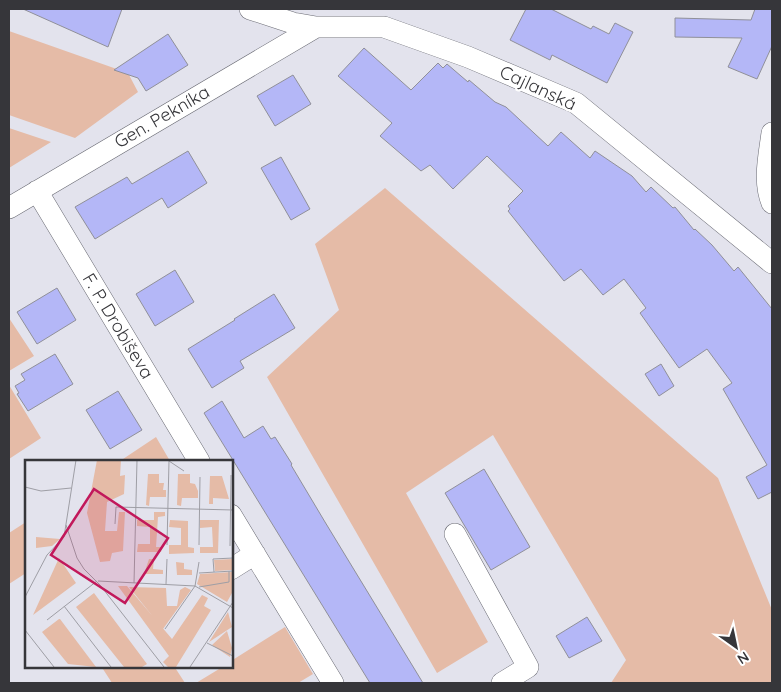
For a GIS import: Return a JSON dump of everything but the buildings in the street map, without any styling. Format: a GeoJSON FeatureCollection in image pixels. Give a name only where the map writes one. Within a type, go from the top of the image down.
{"type":"FeatureCollection","features":[{"type":"Feature","properties":{"kind":"street","name":"Cajlanská"},"geometry":{"type":"LineString","coordinates":[[250,9],[293,22],[320,18],[384,27],[468,57],[576,103],[772,263]]}},
{"type":"Feature","properties":{"kind":"street","name":"Gen. Pekníka"},"geometry":{"type":"LineString","coordinates":[[9,208],[320,18]]}},
{"type":"Feature","properties":{"kind":"street"},"geometry":{"type":"LineString","coordinates":[[772,133],[767,175],[772,203]]}},
{"type":"Feature","properties":{"kind":"street","name":"F. P. Drobiševa"},"geometry":{"type":"LineString","coordinates":[[37,191],[198,460]]}},
{"type":"Feature","properties":{"kind":"street"},"geometry":{"type":"LineString","coordinates":[[232,517],[333,683]]}},
{"type":"Feature","properties":{"kind":"street"},"geometry":{"type":"LineString","coordinates":[[455,534],[528,667],[502,683]]}},
{"type":"Feature","properties":{"kind":"street"},"geometry":{"type":"LineString","coordinates":[[232,567],[255,554]]}},
{"type":"Feature","properties":{"kind":"shaded area"},"geometry":{"type":"Polygon","coordinates":[[[9,31],[128,73],[138,92],[75,138],[9,115],[9,31]]]}},
{"type":"Feature","properties":{"kind":"shaded area"},"geometry":{"type":"Polygon","coordinates":[[[9,128],[51,142],[9,168],[9,128]]]}},
{"type":"Feature","properties":{"kind":"shaded area"},"geometry":{"type":"Polygon","coordinates":[[[385,188],[718,478],[772,610],[772,683],[611,683],[626,660],[493,435],[406,493],[488,642],[437,673],[267,377],[339,310],[315,244],[385,188]]]}},
{"type":"Feature","properties":{"kind":"shaded area"},"geometry":{"type":"Polygon","coordinates":[[[9,318],[34,356],[9,371],[9,318]]]}},
{"type":"Feature","properties":{"kind":"shaded area"},"geometry":{"type":"Polygon","coordinates":[[[9,385],[41,438],[9,459],[9,385]]]}},
{"type":"Feature","properties":{"kind":"shaded area"},"geometry":{"type":"Polygon","coordinates":[[[156,437],[169,460],[122,460],[156,437]]]}},
{"type":"Feature","properties":{"kind":"shaded area"},"geometry":{"type":"Polygon","coordinates":[[[25,523],[25,574],[9,584],[9,533],[25,523]]]}},
{"type":"Feature","properties":{"kind":"shaded area"},"geometry":{"type":"Polygon","coordinates":[[[285,627],[313,674],[298,683],[196,683],[222,667],[232,667],[232,660],[285,627]]]}},
{"type":"Feature","properties":{"kind":"shaded area"},"geometry":{"type":"Polygon","coordinates":[[[102,667],[175,667],[185,683],[112,683],[102,667]]]}}]}
